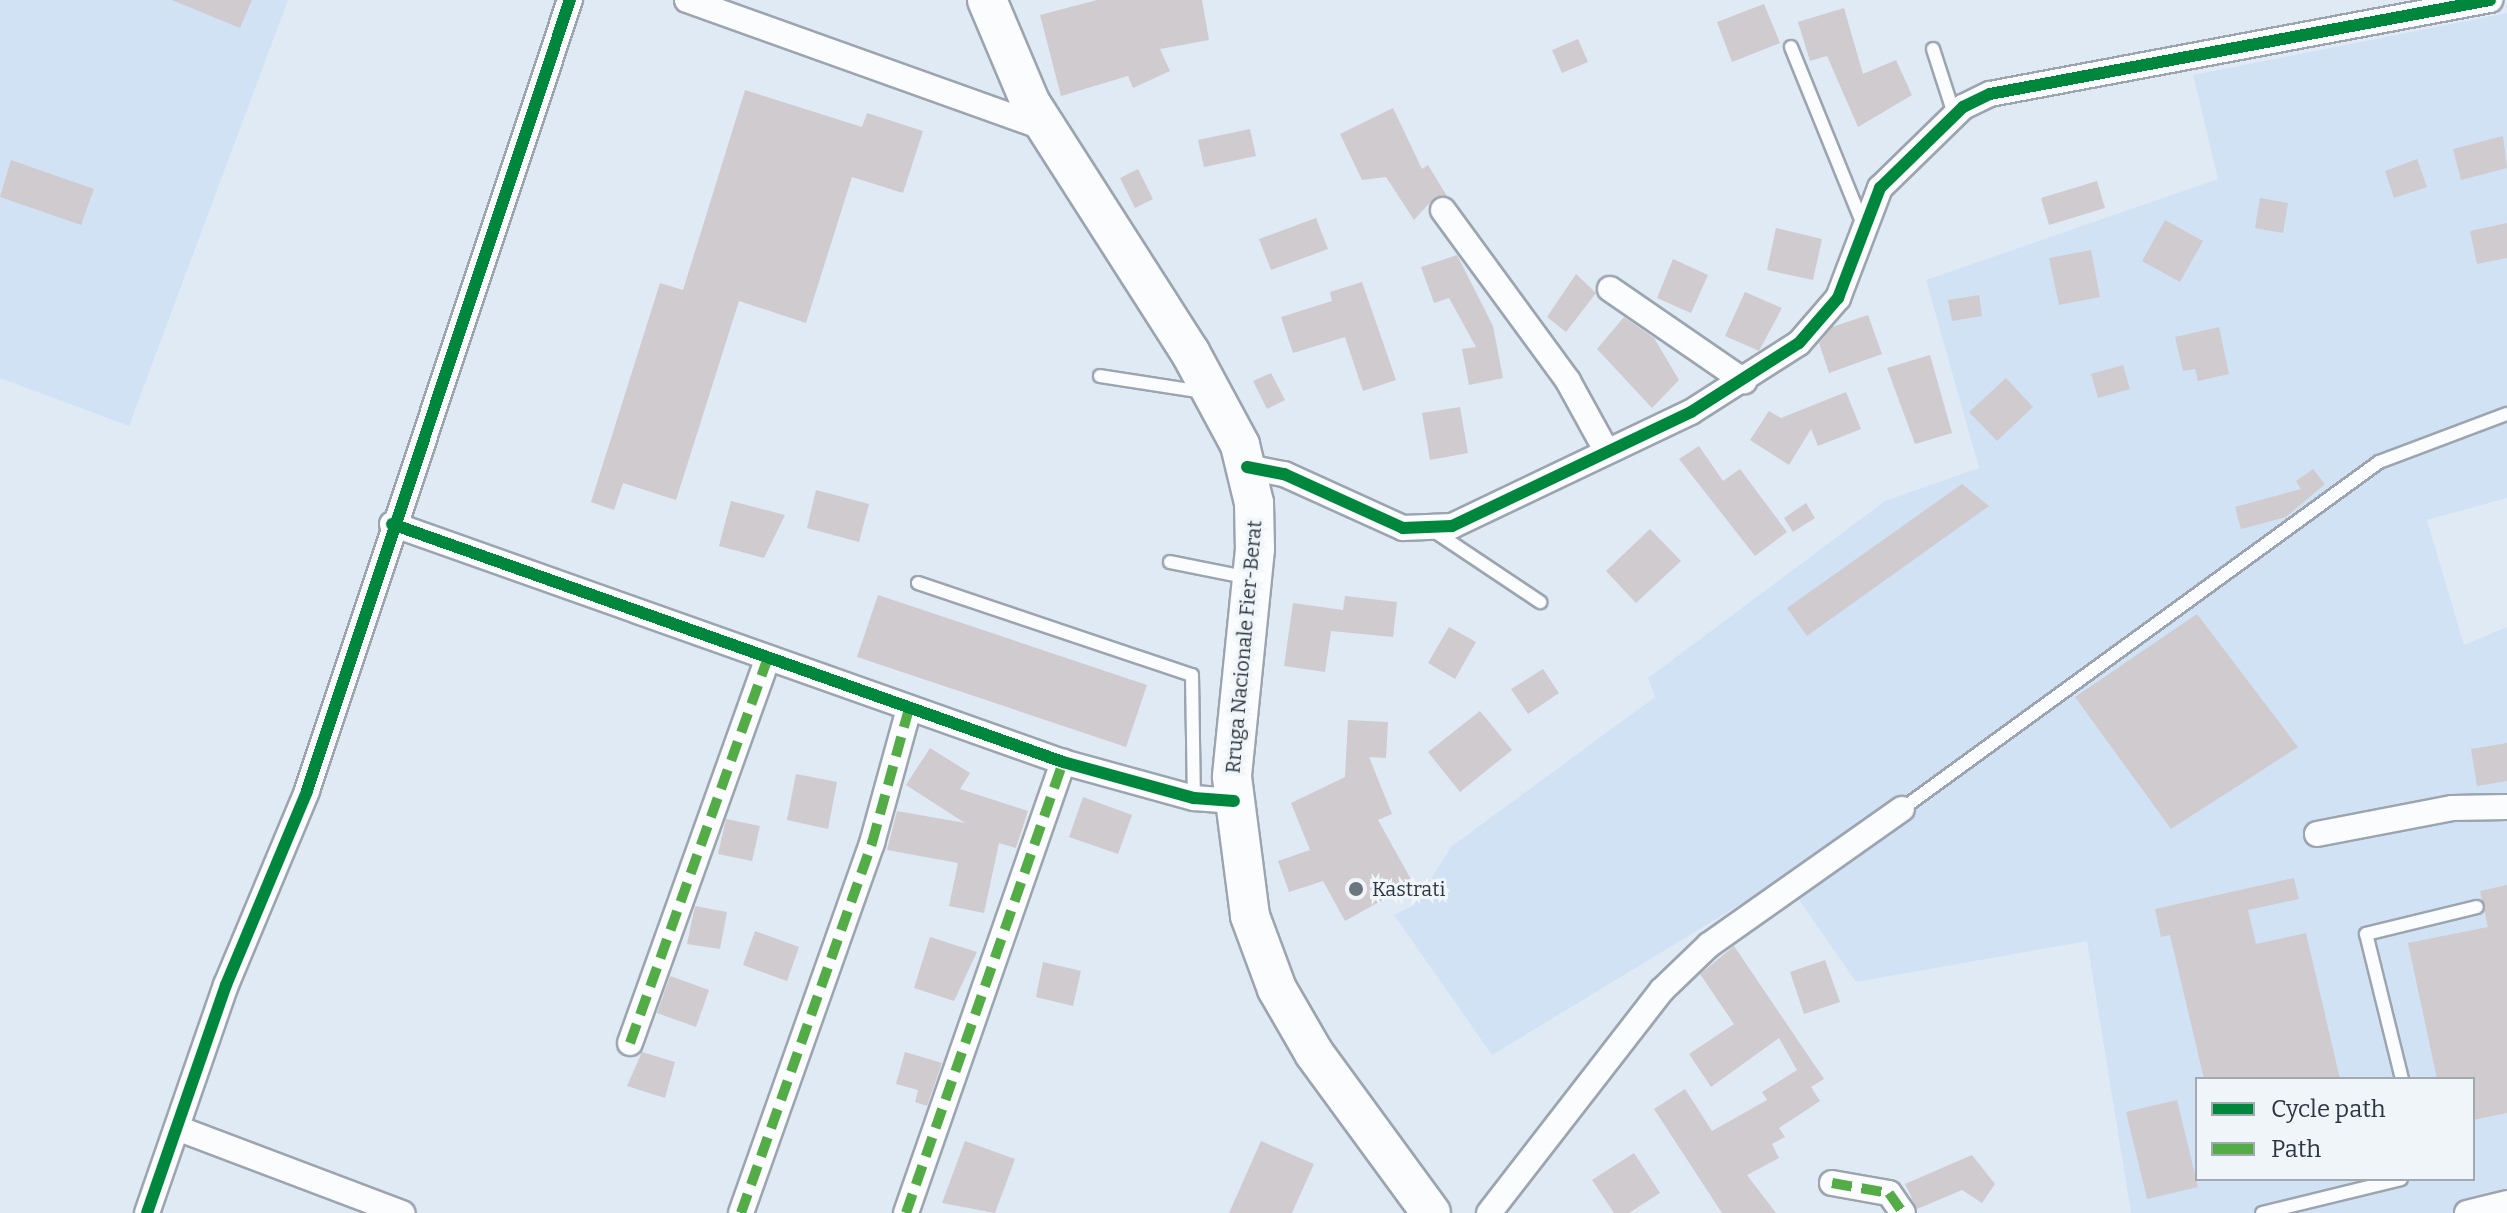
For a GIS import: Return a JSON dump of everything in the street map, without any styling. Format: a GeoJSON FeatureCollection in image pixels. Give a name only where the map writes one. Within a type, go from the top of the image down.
{"type":"FeatureCollection","features":[{"type":"Feature","properties":{"kind":"main road","name":"Rruga Nacionale Fier-Berat"},"geometry":{"type":"LineString","coordinates":[[987,0],[1047,129],[1214,394],[1247,467],[1255,512],[1252,579],[1234,731],[1234,801],[1250,916],[1277,989],[1331,1078],[1431,1213]]}},
{"type":"Feature","properties":{"kind":"street"},"geometry":{"type":"LineString","coordinates":[[147,1213],[307,791],[392,524],[570,0]]}},
{"type":"Feature","properties":{"kind":"street"},"geometry":{"type":"LineString","coordinates":[[687,0],[1047,129]]}},
{"type":"Feature","properties":{"kind":"street"},"geometry":{"type":"LineString","coordinates":[[1247,467],[1284,474],[1390,524],[1434,531],[1744,381],[1799,343],[1838,298],[1862,222],[1905,158],[1954,114],[1990,94],[2490,0]]}},
{"type":"Feature","properties":{"kind":"street"},"geometry":{"type":"LineString","coordinates":[[1443,210],[1568,381],[1606,450]]}},
{"type":"Feature","properties":{"kind":"street"},"geometry":{"type":"LineString","coordinates":[[1610,289],[1744,381]]}},
{"type":"Feature","properties":{"kind":"street"},"geometry":{"type":"LineString","coordinates":[[392,524],[1063,762],[1194,798],[1234,801]]}},
{"type":"Feature","properties":{"kind":"street"},"geometry":{"type":"LineString","coordinates":[[630,1043],[768,658]]}},
{"type":"Feature","properties":{"kind":"street"},"geometry":{"type":"LineString","coordinates":[[741,1213],[872,843],[909,709]]}},
{"type":"Feature","properties":{"kind":"street"},"geometry":{"type":"LineString","coordinates":[[906,1213],[1063,762]]}},
{"type":"Feature","properties":{"kind":"street"},"geometry":{"type":"LineString","coordinates":[[2317,834],[2452,808],[2507,807]]}},
{"type":"Feature","properties":{"kind":"street"},"geometry":{"type":"LineString","coordinates":[[1489,1213],[1662,990],[1709,945],[1902,809]]}},
{"type":"Feature","properties":{"kind":"street"},"geometry":{"type":"LineString","coordinates":[[177,1128],[402,1213]]}},
{"type":"Feature","properties":{"kind":"street"},"geometry":{"type":"LineString","coordinates":[[1832,1183],[1889,1193],[1903,1213]]}},
{"type":"Feature","properties":{"kind":"street"},"geometry":{"type":"LineString","coordinates":[[2467,1213],[2507,1203]]}},
{"type":"Feature","properties":{"kind":"lane"},"geometry":{"type":"LineString","coordinates":[[1791,47],[1862,222]]}},
{"type":"Feature","properties":{"kind":"lane"},"geometry":{"type":"LineString","coordinates":[[1933,49],[1954,114]]}},
{"type":"Feature","properties":{"kind":"lane"},"geometry":{"type":"LineString","coordinates":[[1100,376],[1214,394]]}},
{"type":"Feature","properties":{"kind":"lane"},"geometry":{"type":"LineString","coordinates":[[1902,809],[2379,462],[2507,414]]}},
{"type":"Feature","properties":{"kind":"lane"},"geometry":{"type":"LineString","coordinates":[[1434,531],[1540,602]]}},
{"type":"Feature","properties":{"kind":"lane"},"geometry":{"type":"LineString","coordinates":[[1170,562],[1252,579]]}},
{"type":"Feature","properties":{"kind":"lane"},"geometry":{"type":"LineString","coordinates":[[918,583],[1192,675],[1194,798]]}},
{"type":"Feature","properties":{"kind":"lane"},"geometry":{"type":"LineString","coordinates":[[2402,1077],[2366,934],[2477,907]]}},
{"type":"Feature","properties":{"kind":"lane"},"geometry":{"type":"LineString","coordinates":[[2262,1213],[2393,1181]]}},
{"type":"Feature","properties":{"kind":"shaded area"},"geometry":{"type":"Polygon","coordinates":[[[0,0],[288,0],[129,426],[0,378],[0,0]]]}},
{"type":"Feature","properties":{"kind":"shaded area"},"geometry":{"type":"Polygon","coordinates":[[[2507,13],[2507,498],[2427,520],[2464,645],[2507,627],[2507,1213],[2131,1213],[2087,941],[1856,982],[1784,878],[1492,1055],[1394,915],[1414,905],[1452,846],[1655,697],[1648,678],[1885,501],[1979,468],[1926,280],[2218,179],[2193,75],[2507,13]]]}},
{"type":"Feature","properties":{"kind":"building"},"geometry":{"type":"Polygon","coordinates":[[[172,0],[252,0],[240,28],[172,0]]]}},
{"type":"Feature","properties":{"kind":"building"},"geometry":{"type":"Polygon","coordinates":[[[1097,0],[1202,0],[1209,40],[1160,49],[1170,71],[1133,88],[1128,76],[1061,96],[1040,15],[1097,0]]]}},
{"type":"Feature","properties":{"kind":"building"},"geometry":{"type":"Polygon","coordinates":[[[1764,4],[1780,43],[1732,62],[1717,22],[1764,4]]]}},
{"type":"Feature","properties":{"kind":"building"},"geometry":{"type":"Polygon","coordinates":[[[1844,8],[1863,74],[1896,60],[1912,95],[1858,127],[1827,56],[1810,61],[1798,22],[1844,8]]]}},
{"type":"Feature","properties":{"kind":"building"},"geometry":{"type":"Polygon","coordinates":[[[1578,39],[1588,62],[1562,73],[1552,50],[1578,39]]]}},
{"type":"Feature","properties":{"kind":"building"},"geometry":{"type":"Polygon","coordinates":[[[745,90],[862,127],[867,113],[923,131],[903,193],[852,177],[806,323],[739,301],[676,500],[623,483],[614,510],[591,502],[660,283],[683,290],[745,90]]]}},
{"type":"Feature","properties":{"kind":"building"},"geometry":{"type":"Polygon","coordinates":[[[1393,108],[1422,169],[1428,165],[1447,196],[1434,198],[1414,220],[1386,177],[1362,180],[1340,134],[1393,108]]]}},
{"type":"Feature","properties":{"kind":"building"},"geometry":{"type":"Polygon","coordinates":[[[1250,129],[1256,156],[1204,167],[1198,140],[1250,129]]]}},
{"type":"Feature","properties":{"kind":"building"},"geometry":{"type":"Polygon","coordinates":[[[2503,136],[2507,168],[2461,180],[2453,149],[2503,136]]]}},
{"type":"Feature","properties":{"kind":"building"},"geometry":{"type":"Polygon","coordinates":[[[2417,159],[2427,187],[2394,198],[2385,171],[2417,159]]]}},
{"type":"Feature","properties":{"kind":"building"},"geometry":{"type":"Polygon","coordinates":[[[11,160],[94,189],[81,225],[0,197],[11,160]]]}},
{"type":"Feature","properties":{"kind":"building"},"geometry":{"type":"Polygon","coordinates":[[[1138,169],[1153,199],[1135,208],[1120,178],[1138,169]]]}},
{"type":"Feature","properties":{"kind":"building"},"geometry":{"type":"Polygon","coordinates":[[[2097,181],[2105,208],[2049,225],[2041,198],[2097,181]]]}},
{"type":"Feature","properties":{"kind":"building"},"geometry":{"type":"Polygon","coordinates":[[[2260,198],[2288,203],[2283,233],[2255,228],[2260,198]]]}},
{"type":"Feature","properties":{"kind":"building"},"geometry":{"type":"Polygon","coordinates":[[[1316,218],[1328,249],[1271,270],[1259,239],[1316,218]]]}},
{"type":"Feature","properties":{"kind":"building"},"geometry":{"type":"Polygon","coordinates":[[[2165,220],[2203,241],[2180,282],[2142,261],[2165,220]]]}},
{"type":"Feature","properties":{"kind":"building"},"geometry":{"type":"Polygon","coordinates":[[[2507,223],[2507,258],[2477,264],[2470,231],[2507,223]]]}},
{"type":"Feature","properties":{"kind":"building"},"geometry":{"type":"Polygon","coordinates":[[[1776,228],[1822,239],[1813,280],[1767,270],[1776,228]]]}},
{"type":"Feature","properties":{"kind":"building"},"geometry":{"type":"Polygon","coordinates":[[[2091,250],[2100,297],[2059,305],[2049,258],[2091,250]]]}},
{"type":"Feature","properties":{"kind":"building"},"geometry":{"type":"Polygon","coordinates":[[[1457,255],[1493,326],[1503,378],[1469,385],[1462,349],[1476,347],[1449,298],[1434,303],[1421,267],[1457,255]]]}},
{"type":"Feature","properties":{"kind":"building"},"geometry":{"type":"Polygon","coordinates":[[[1673,259],[1708,275],[1691,313],[1657,298],[1673,259]]]}},
{"type":"Feature","properties":{"kind":"building"},"geometry":{"type":"Polygon","coordinates":[[[1576,274],[1596,293],[1566,332],[1547,317],[1576,274]]]}},
{"type":"Feature","properties":{"kind":"building"},"geometry":{"type":"Polygon","coordinates":[[[1362,282],[1396,380],[1363,391],[1345,337],[1293,353],[1281,317],[1332,301],[1330,292],[1362,282]]]}},
{"type":"Feature","properties":{"kind":"building"},"geometry":{"type":"Polygon","coordinates":[[[1745,292],[1782,308],[1759,351],[1725,336],[1745,292]]]}},
{"type":"Feature","properties":{"kind":"building"},"geometry":{"type":"Polygon","coordinates":[[[1979,295],[1982,316],[1952,321],[1948,300],[1979,295]]]}},
{"type":"Feature","properties":{"kind":"building"},"geometry":{"type":"Polygon","coordinates":[[[1868,315],[1882,354],[1829,373],[1819,343],[1832,327],[1868,315]]]}},
{"type":"Feature","properties":{"kind":"building"},"geometry":{"type":"Polygon","coordinates":[[[1624,317],[1654,338],[1679,380],[1652,408],[1597,349],[1624,317]]]}},
{"type":"Feature","properties":{"kind":"building"},"geometry":{"type":"Polygon","coordinates":[[[2219,327],[2229,374],[2198,381],[2195,369],[2183,371],[2175,337],[2219,327]]]}},
{"type":"Feature","properties":{"kind":"building"},"geometry":{"type":"Polygon","coordinates":[[[1930,355],[1952,433],[1915,444],[1887,368],[1930,355]]]}},
{"type":"Feature","properties":{"kind":"building"},"geometry":{"type":"Polygon","coordinates":[[[2123,365],[2130,389],[2098,398],[2091,374],[2123,365]]]}},
{"type":"Feature","properties":{"kind":"building"},"geometry":{"type":"Polygon","coordinates":[[[1271,373],[1285,400],[1267,409],[1253,381],[1271,373]]]}},
{"type":"Feature","properties":{"kind":"building"},"geometry":{"type":"Polygon","coordinates":[[[2006,378],[2033,407],[1997,441],[1969,412],[2006,378]]]}},
{"type":"Feature","properties":{"kind":"building"},"geometry":{"type":"Polygon","coordinates":[[[1846,392],[1861,429],[1818,446],[1811,429],[1789,465],[1750,440],[1769,411],[1781,418],[1846,392]]]}},
{"type":"Feature","properties":{"kind":"building"},"geometry":{"type":"Polygon","coordinates":[[[1460,407],[1468,453],[1430,460],[1422,413],[1460,407]]]}},
{"type":"Feature","properties":{"kind":"building"},"geometry":{"type":"Polygon","coordinates":[[[1699,446],[1723,481],[1740,469],[1787,532],[1755,556],[1679,459],[1699,446]]]}},
{"type":"Feature","properties":{"kind":"building"},"geometry":{"type":"Polygon","coordinates":[[[2313,469],[2325,484],[2286,517],[2241,529],[2235,507],[2301,489],[2296,481],[2313,469]]]}},
{"type":"Feature","properties":{"kind":"building"},"geometry":{"type":"Polygon","coordinates":[[[1962,484],[1989,506],[1807,636],[1787,608],[1962,484]]]}},
{"type":"Feature","properties":{"kind":"building"},"geometry":{"type":"Polygon","coordinates":[[[816,490],[869,504],[859,542],[807,528],[816,490]]]}},
{"type":"Feature","properties":{"kind":"building"},"geometry":{"type":"Polygon","coordinates":[[[731,501],[785,515],[764,558],[719,546],[731,501]]]}},
{"type":"Feature","properties":{"kind":"building"},"geometry":{"type":"Polygon","coordinates":[[[1806,503],[1815,518],[1793,532],[1784,518],[1806,503]]]}},
{"type":"Feature","properties":{"kind":"building"},"geometry":{"type":"Polygon","coordinates":[[[1650,529],[1681,561],[1636,603],[1606,571],[1650,529]]]}},
{"type":"Feature","properties":{"kind":"building"},"geometry":{"type":"Polygon","coordinates":[[[878,595],[1147,685],[1126,747],[857,657],[878,595]]]}},
{"type":"Feature","properties":{"kind":"building"},"geometry":{"type":"Polygon","coordinates":[[[1345,596],[1397,602],[1393,637],[1331,631],[1325,672],[1284,666],[1293,603],[1343,610],[1345,596]]]}},
{"type":"Feature","properties":{"kind":"building"},"geometry":{"type":"Polygon","coordinates":[[[2197,614],[2298,747],[2171,829],[2075,697],[2197,614]]]}},
{"type":"Feature","properties":{"kind":"building"},"geometry":{"type":"Polygon","coordinates":[[[1449,627],[1476,642],[1455,679],[1428,663],[1449,627]]]}},
{"type":"Feature","properties":{"kind":"building"},"geometry":{"type":"Polygon","coordinates":[[[1543,669],[1559,693],[1528,714],[1511,689],[1543,669]]]}},
{"type":"Feature","properties":{"kind":"building"},"geometry":{"type":"Polygon","coordinates":[[[1480,711],[1512,750],[1460,792],[1428,752],[1480,711]]]}},
{"type":"Feature","properties":{"kind":"building"},"geometry":{"type":"Polygon","coordinates":[[[1348,720],[1388,722],[1386,758],[1369,757],[1392,814],[1378,820],[1413,883],[1345,921],[1323,881],[1289,892],[1278,861],[1310,850],[1291,803],[1345,777],[1348,720]]]}},
{"type":"Feature","properties":{"kind":"building"},"geometry":{"type":"Polygon","coordinates":[[[2507,743],[2507,781],[2477,786],[2471,749],[2507,743]]]}},
{"type":"Feature","properties":{"kind":"building"},"geometry":{"type":"Polygon","coordinates":[[[930,748],[970,773],[960,789],[1028,811],[1016,848],[999,843],[984,913],[949,906],[958,863],[887,850],[897,811],[965,823],[906,785],[930,748]]]}},
{"type":"Feature","properties":{"kind":"building"},"geometry":{"type":"Polygon","coordinates":[[[796,774],[837,782],[828,829],[787,820],[796,774]]]}},
{"type":"Feature","properties":{"kind":"building"},"geometry":{"type":"Polygon","coordinates":[[[1083,797],[1132,815],[1118,854],[1069,837],[1083,797]]]}},
{"type":"Feature","properties":{"kind":"building"},"geometry":{"type":"Polygon","coordinates":[[[726,819],[760,826],[752,861],[718,854],[726,819]]]}},
{"type":"Feature","properties":{"kind":"building"},"geometry":{"type":"Polygon","coordinates":[[[2294,878],[2299,899],[2248,910],[2256,944],[2306,933],[2340,1077],[2204,1077],[2170,935],[2161,937],[2155,909],[2294,878]]]}},
{"type":"Feature","properties":{"kind":"building"},"geometry":{"type":"Polygon","coordinates":[[[2507,885],[2507,1113],[2475,1120],[2475,1077],[2437,1077],[2408,943],[2488,927],[2480,891],[2507,885]]]}},
{"type":"Feature","properties":{"kind":"building"},"geometry":{"type":"Polygon","coordinates":[[[695,906],[727,912],[720,949],[687,944],[695,906]]]}},
{"type":"Feature","properties":{"kind":"building"},"geometry":{"type":"Polygon","coordinates":[[[755,931],[799,947],[787,981],[743,965],[755,931]]]}},
{"type":"Feature","properties":{"kind":"building"},"geometry":{"type":"Polygon","coordinates":[[[930,937],[977,952],[954,1001],[914,988],[930,937]]]}},
{"type":"Feature","properties":{"kind":"building"},"geometry":{"type":"Polygon","coordinates":[[[1734,946],[1824,1079],[1811,1087],[1820,1101],[1779,1128],[1785,1137],[1772,1144],[1779,1158],[1747,1175],[1776,1213],[1722,1213],[1654,1109],[1685,1089],[1712,1131],[1767,1100],[1762,1092],[1797,1070],[1779,1038],[1711,1087],[1689,1054],[1734,1024],[1700,974],[1734,946]]]}},
{"type":"Feature","properties":{"kind":"building"},"geometry":{"type":"Polygon","coordinates":[[[1825,960],[1840,1002],[1804,1014],[1790,972],[1825,960]]]}},
{"type":"Feature","properties":{"kind":"building"},"geometry":{"type":"Polygon","coordinates":[[[1043,962],[1081,971],[1073,1006],[1036,997],[1043,962]]]}},
{"type":"Feature","properties":{"kind":"building"},"geometry":{"type":"Polygon","coordinates":[[[670,976],[709,990],[696,1027],[657,1013],[670,976]]]}},
{"type":"Feature","properties":{"kind":"building"},"geometry":{"type":"Polygon","coordinates":[[[642,1052],[675,1062],[665,1098],[627,1086],[642,1052]]]}},
{"type":"Feature","properties":{"kind":"building"},"geometry":{"type":"Polygon","coordinates":[[[905,1052],[942,1063],[927,1106],[915,1102],[918,1090],[896,1084],[905,1052]]]}},
{"type":"Feature","properties":{"kind":"building"},"geometry":{"type":"Polygon","coordinates":[[[2177,1100],[2198,1187],[2147,1199],[2126,1112],[2177,1100]]]}},
{"type":"Feature","properties":{"kind":"building"},"geometry":{"type":"Polygon","coordinates":[[[965,1141],[1015,1159],[995,1213],[942,1203],[965,1141]]]}},
{"type":"Feature","properties":{"kind":"building"},"geometry":{"type":"Polygon","coordinates":[[[1261,1141],[1314,1164],[1292,1213],[1229,1213],[1261,1141]]]}},
{"type":"Feature","properties":{"kind":"building"},"geometry":{"type":"Polygon","coordinates":[[[1634,1153],[1660,1193],[1629,1213],[1614,1213],[1592,1180],[1634,1153]]]}},
{"type":"Feature","properties":{"kind":"building"},"geometry":{"type":"Polygon","coordinates":[[[1972,1155],[1995,1184],[1982,1203],[1962,1190],[1917,1209],[1905,1184],[1972,1155]]]}},
{"type":"Feature","properties":{"kind":"marked path"},"geometry":{"type":"LineString","coordinates":[[630,1043],[768,658]]}},
{"type":"Feature","properties":{"kind":"marked path"},"geometry":{"type":"LineString","coordinates":[[741,1213],[872,843],[909,709]]}},
{"type":"Feature","properties":{"kind":"marked path"},"geometry":{"type":"LineString","coordinates":[[906,1213],[1063,762]]}},
{"type":"Feature","properties":{"kind":"marked path"},"geometry":{"type":"LineString","coordinates":[[1832,1183],[1889,1193],[1903,1213]]}},
{"type":"Feature","properties":{"kind":"cycle path"},"geometry":{"type":"LineString","coordinates":[[147,1213],[226,985],[307,791],[570,0]]}},
{"type":"Feature","properties":{"kind":"cycle path"},"geometry":{"type":"LineString","coordinates":[[1247,467],[1284,474],[1403,528],[1452,526],[1691,412],[1799,343],[1838,298],[1880,188],[1963,107],[1990,94],[2490,0]]}},
{"type":"Feature","properties":{"kind":"cycle path"},"geometry":{"type":"LineString","coordinates":[[392,524],[1063,762],[1194,798],[1234,801]]}},
{"type":"Feature","properties":{"kind":"place","name":"Kastrati"},"geometry":{"type":"Point","coordinates":[1356,889]}}]}
